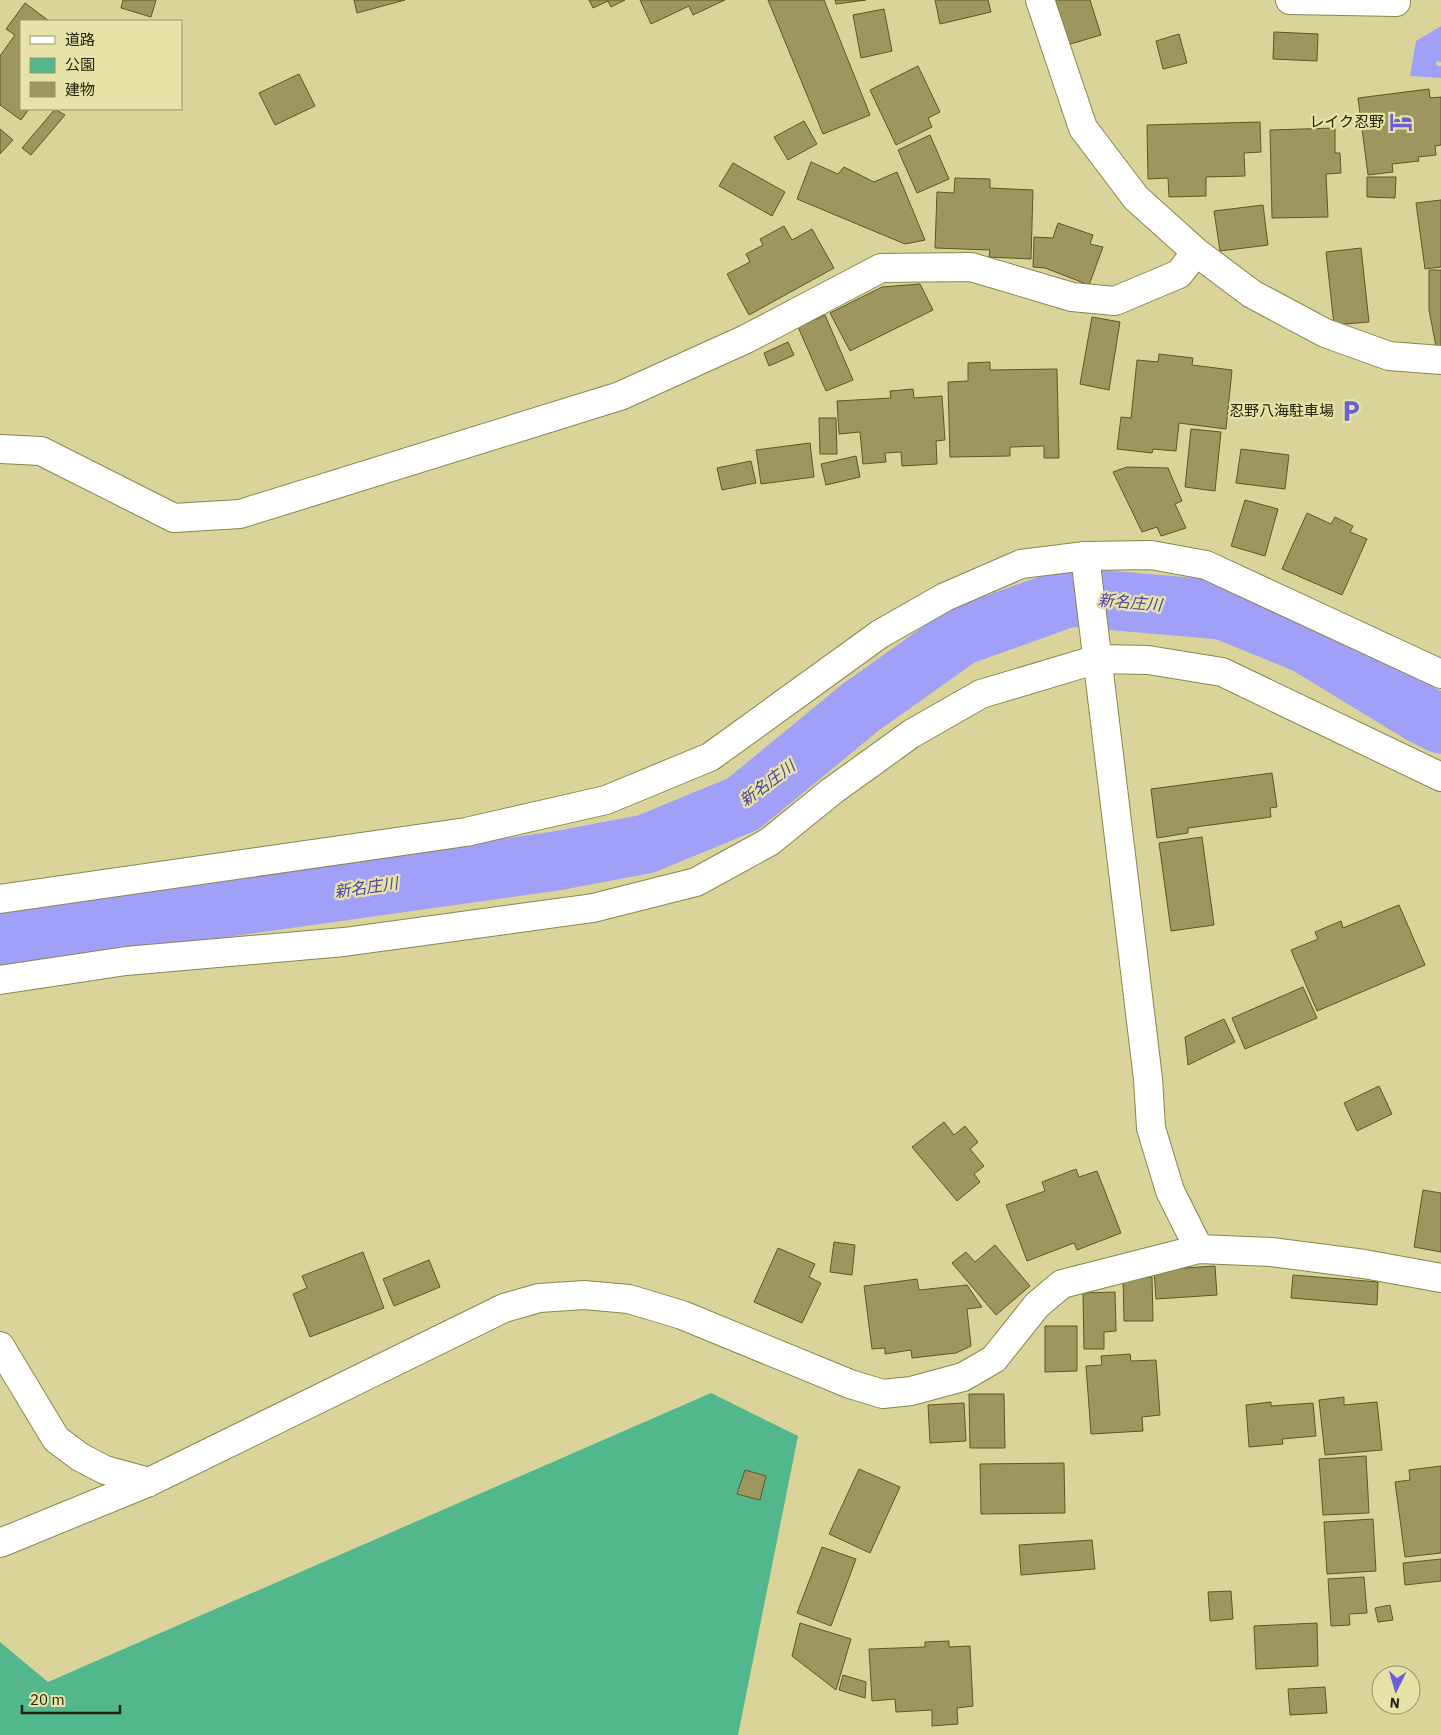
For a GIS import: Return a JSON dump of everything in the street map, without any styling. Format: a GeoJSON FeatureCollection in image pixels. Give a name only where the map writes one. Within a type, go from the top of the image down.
{"type":"FeatureCollection","features":[{"type":"Feature","properties":{"kind":"street"},"geometry":{"type":"LineString","coordinates":[[1040,0],[1083,128],[1136,198],[1196,252],[1252,294],[1325,333],[1389,356],[1441,360]]}},
{"type":"Feature","properties":{"kind":"street"},"geometry":{"type":"LineString","coordinates":[[1290,0],[1396,2],[1395,0]]}},
{"type":"Feature","properties":{"kind":"street"},"geometry":{"type":"LineString","coordinates":[[0,449],[41,451],[174,518],[240,514],[620,396],[746,339],[881,268],[971,267],[1072,297],[1115,301],[1179,274],[1196,252]]}},
{"type":"Feature","properties":{"kind":"street"},"geometry":{"type":"LineString","coordinates":[[0,899],[466,832],[606,800],[710,757],[880,634],[945,597],[1021,564],[1151,556],[1206,565],[1441,674]]}},
{"type":"Feature","properties":{"kind":"street"},"geometry":{"type":"LineString","coordinates":[[1086,561],[1148,1079],[1151,1128],[1170,1191],[1199,1249]]}},
{"type":"Feature","properties":{"kind":"street"},"geometry":{"type":"LineString","coordinates":[[0,980],[126,961],[344,942],[593,908],[696,882],[769,842],[832,791],[911,734],[981,694],[1098,658],[1148,660],[1222,672],[1441,777]]}},
{"type":"Feature","properties":{"kind":"street"},"geometry":{"type":"LineString","coordinates":[[0,1543],[149,1482],[504,1308],[539,1298],[584,1295],[629,1299],[682,1315],[850,1384],[883,1394],[911,1391],[963,1377],[994,1359],[1037,1305],[1062,1284],[1199,1249],[1271,1252],[1364,1264],[1441,1278]]}},
{"type":"Feature","properties":{"kind":"street"},"geometry":{"type":"LineString","coordinates":[[0,1346],[56,1439],[80,1457],[105,1470],[149,1482]]}},
{"type":"Feature","properties":{"kind":"green space"},"geometry":{"type":"Polygon","coordinates":[[[711,1393],[798,1436],[738,1735],[0,1735],[0,1642],[48,1682],[711,1393]]]}},
{"type":"Feature","properties":{"kind":"shaded area"},"geometry":{"type":"Polygon","coordinates":[[[1441,26],[1441,62],[1437,61],[1436,63],[1437,66],[1441,66],[1441,78],[1410,76],[1416,41],[1441,26]]]}},
{"type":"Feature","properties":{"kind":"building"},"geometry":{"type":"Polygon","coordinates":[[[123,0],[156,0],[151,17],[121,8],[123,0]]]}},
{"type":"Feature","properties":{"kind":"building"},"geometry":{"type":"Polygon","coordinates":[[[354,0],[405,0],[357,13],[354,0]]]}},
{"type":"Feature","properties":{"kind":"building"},"geometry":{"type":"Polygon","coordinates":[[[589,0],[625,0],[611,7],[608,1],[593,8],[589,0]]]}},
{"type":"Feature","properties":{"kind":"building"},"geometry":{"type":"Polygon","coordinates":[[[640,0],[725,0],[693,15],[689,6],[651,24],[640,0]]]}},
{"type":"Feature","properties":{"kind":"building"},"geometry":{"type":"Polygon","coordinates":[[[768,0],[824,0],[870,115],[823,134],[768,0]]]}},
{"type":"Feature","properties":{"kind":"building"},"geometry":{"type":"Polygon","coordinates":[[[835,0],[866,0],[836,4],[835,0]]]}},
{"type":"Feature","properties":{"kind":"building"},"geometry":{"type":"Polygon","coordinates":[[[935,0],[988,0],[991,12],[940,24],[935,0]]]}},
{"type":"Feature","properties":{"kind":"building"},"geometry":{"type":"Polygon","coordinates":[[[1053,0],[1090,0],[1101,35],[1067,45],[1053,0]]]}},
{"type":"Feature","properties":{"kind":"building"},"geometry":{"type":"Polygon","coordinates":[[[25,3],[48,20],[20,20],[20,110],[28,110],[21,120],[0,105],[0,56],[15,35],[6,29],[25,3]]]}},
{"type":"Feature","properties":{"kind":"building"},"geometry":{"type":"Polygon","coordinates":[[[884,9],[892,51],[861,58],[853,15],[884,9]]]}},
{"type":"Feature","properties":{"kind":"building"},"geometry":{"type":"Polygon","coordinates":[[[1274,32],[1318,34],[1317,61],[1273,59],[1274,32]]]}},
{"type":"Feature","properties":{"kind":"building"},"geometry":{"type":"Polygon","coordinates":[[[1179,34],[1187,63],[1163,69],[1156,41],[1179,34]]]}},
{"type":"Feature","properties":{"kind":"building"},"geometry":{"type":"Polygon","coordinates":[[[918,66],[940,112],[928,118],[932,127],[896,145],[870,90],[918,66]]]}},
{"type":"Feature","properties":{"kind":"building"},"geometry":{"type":"Polygon","coordinates":[[[299,74],[315,106],[275,125],[259,93],[299,74]]]}},
{"type":"Feature","properties":{"kind":"building","name":"レイク忍野"},"geometry":{"type":"Polygon","coordinates":[[[1429,89],[1430,98],[1441,97],[1441,145],[1435,146],[1436,155],[1418,157],[1419,161],[1392,164],[1393,172],[1368,175],[1358,98],[1429,89]]]}},
{"type":"Feature","properties":{"kind":"building"},"geometry":{"type":"Polygon","coordinates":[[[54,110],[65,115],[31,155],[22,148],[54,110]]]}},
{"type":"Feature","properties":{"kind":"building"},"geometry":{"type":"Polygon","coordinates":[[[804,121],[817,144],[788,160],[774,137],[804,121]]]}},
{"type":"Feature","properties":{"kind":"building"},"geometry":{"type":"Polygon","coordinates":[[[1260,122],[1261,152],[1244,153],[1245,176],[1206,177],[1206,196],[1169,197],[1168,178],[1148,179],[1147,125],[1260,122]]]}},
{"type":"Feature","properties":{"kind":"building"},"geometry":{"type":"Polygon","coordinates":[[[1335,128],[1335,153],[1340,153],[1341,173],[1326,174],[1328,217],[1272,218],[1270,130],[1335,128]]]}},
{"type":"Feature","properties":{"kind":"building"},"geometry":{"type":"Polygon","coordinates":[[[0,129],[13,140],[0,154],[0,129]]]}},
{"type":"Feature","properties":{"kind":"building"},"geometry":{"type":"Polygon","coordinates":[[[930,135],[949,179],[917,193],[898,150],[930,135]]]}},
{"type":"Feature","properties":{"kind":"building"},"geometry":{"type":"Polygon","coordinates":[[[811,162],[838,174],[844,167],[874,182],[897,172],[925,240],[905,244],[797,199],[811,162]]]}},
{"type":"Feature","properties":{"kind":"building"},"geometry":{"type":"Polygon","coordinates":[[[733,163],[785,192],[772,216],[719,186],[733,163]]]}},
{"type":"Feature","properties":{"kind":"building"},"geometry":{"type":"Polygon","coordinates":[[[1367,177],[1396,177],[1395,198],[1367,197],[1367,177]]]}},
{"type":"Feature","properties":{"kind":"building"},"geometry":{"type":"Polygon","coordinates":[[[955,178],[990,179],[990,188],[1033,190],[1031,259],[989,257],[990,250],[935,248],[937,192],[954,193],[955,178]]]}},
{"type":"Feature","properties":{"kind":"building"},"geometry":{"type":"Polygon","coordinates":[[[1441,200],[1441,267],[1425,269],[1416,203],[1441,200]]]}},
{"type":"Feature","properties":{"kind":"building"},"geometry":{"type":"Polygon","coordinates":[[[1263,205],[1268,245],[1220,251],[1214,211],[1263,205]]]}},
{"type":"Feature","properties":{"kind":"building"},"geometry":{"type":"Polygon","coordinates":[[[1058,223],[1093,235],[1090,244],[1103,247],[1089,285],[1045,268],[1033,267],[1034,237],[1053,238],[1058,223]]]}},
{"type":"Feature","properties":{"kind":"building"},"geometry":{"type":"Polygon","coordinates":[[[784,226],[792,240],[812,229],[834,268],[749,315],[727,274],[750,262],[746,254],[763,245],[760,239],[784,226]]]}},
{"type":"Feature","properties":{"kind":"building"},"geometry":{"type":"Polygon","coordinates":[[[1361,248],[1369,322],[1334,325],[1326,252],[1361,248]]]}},
{"type":"Feature","properties":{"kind":"building"},"geometry":{"type":"Polygon","coordinates":[[[1429,270],[1441,270],[1441,351],[1437,351],[1429,310],[1429,270]]]}},
{"type":"Feature","properties":{"kind":"building"},"geometry":{"type":"Polygon","coordinates":[[[920,284],[933,310],[850,351],[830,313],[882,287],[920,284]]]}},
{"type":"Feature","properties":{"kind":"building"},"geometry":{"type":"Polygon","coordinates":[[[825,315],[853,380],[826,391],[798,327],[825,315]]]}},
{"type":"Feature","properties":{"kind":"building"},"geometry":{"type":"Polygon","coordinates":[[[1092,317],[1120,322],[1109,390],[1080,384],[1092,317]]]}},
{"type":"Feature","properties":{"kind":"building"},"geometry":{"type":"Polygon","coordinates":[[[788,342],[794,355],[769,366],[764,353],[788,342]]]}},
{"type":"Feature","properties":{"kind":"building"},"geometry":{"type":"Polygon","coordinates":[[[1159,354],[1193,358],[1192,365],[1232,370],[1226,429],[1179,423],[1176,451],[1153,449],[1152,453],[1117,449],[1121,417],[1131,418],[1137,360],[1158,362],[1159,354]]]}},
{"type":"Feature","properties":{"kind":"building"},"geometry":{"type":"Polygon","coordinates":[[[990,362],[990,370],[1057,369],[1059,458],[1044,458],[1044,446],[1010,447],[1010,456],[950,457],[948,382],[968,381],[968,363],[990,362]]]}},
{"type":"Feature","properties":{"kind":"building"},"geometry":{"type":"Polygon","coordinates":[[[913,389],[914,398],[942,396],[945,440],[936,441],[937,464],[902,466],[901,452],[885,453],[886,462],[863,464],[860,432],[839,434],[837,401],[891,398],[890,391],[913,389]]]}},
{"type":"Feature","properties":{"kind":"building"},"geometry":{"type":"Polygon","coordinates":[[[819,418],[836,418],[837,454],[820,454],[819,418]]]}},
{"type":"Feature","properties":{"kind":"building"},"geometry":{"type":"Polygon","coordinates":[[[1191,429],[1221,432],[1215,491],[1185,487],[1191,429]]]}},
{"type":"Feature","properties":{"kind":"building"},"geometry":{"type":"Polygon","coordinates":[[[810,443],[814,477],[761,484],[756,450],[810,443]]]}},
{"type":"Feature","properties":{"kind":"building"},"geometry":{"type":"Polygon","coordinates":[[[1241,449],[1289,455],[1285,489],[1236,483],[1241,449]]]}},
{"type":"Feature","properties":{"kind":"building"},"geometry":{"type":"Polygon","coordinates":[[[856,456],[860,477],[826,485],[821,464],[856,456]]]}},
{"type":"Feature","properties":{"kind":"building"},"geometry":{"type":"Polygon","coordinates":[[[751,461],[756,483],[722,490],[717,468],[751,461]]]}},
{"type":"Feature","properties":{"kind":"building"},"geometry":{"type":"Polygon","coordinates":[[[1127,467],[1168,468],[1182,501],[1175,504],[1186,528],[1161,536],[1157,527],[1142,532],[1113,472],[1127,467]]]}},
{"type":"Feature","properties":{"kind":"building"},"geometry":{"type":"Polygon","coordinates":[[[1245,500],[1278,509],[1265,556],[1231,546],[1245,500]]]}},
{"type":"Feature","properties":{"kind":"building"},"geometry":{"type":"Polygon","coordinates":[[[1307,513],[1331,524],[1335,517],[1353,526],[1350,532],[1367,539],[1342,595],[1282,569],[1307,513]]]}},
{"type":"Feature","properties":{"kind":"building"},"geometry":{"type":"Polygon","coordinates":[[[1272,773],[1277,807],[1270,808],[1271,817],[1188,828],[1188,833],[1157,838],[1151,789],[1272,773]]]}},
{"type":"Feature","properties":{"kind":"building"},"geometry":{"type":"Polygon","coordinates":[[[1202,837],[1214,925],[1171,931],[1159,843],[1202,837]]]}},
{"type":"Feature","properties":{"kind":"building"},"geometry":{"type":"Polygon","coordinates":[[[1399,905],[1425,965],[1317,1011],[1291,950],[1318,939],[1315,932],[1341,921],[1343,928],[1399,905]]]}},
{"type":"Feature","properties":{"kind":"building"},"geometry":{"type":"Polygon","coordinates":[[[1303,987],[1317,1018],[1245,1049],[1232,1018],[1303,987]]]}},
{"type":"Feature","properties":{"kind":"building"},"geometry":{"type":"Polygon","coordinates":[[[1224,1019],[1235,1042],[1188,1065],[1185,1037],[1224,1019]]]}},
{"type":"Feature","properties":{"kind":"building"},"geometry":{"type":"Polygon","coordinates":[[[1379,1086],[1392,1114],[1357,1131],[1344,1103],[1379,1086]]]}},
{"type":"Feature","properties":{"kind":"building"},"geometry":{"type":"Polygon","coordinates":[[[944,1122],[954,1135],[965,1126],[978,1142],[970,1149],[984,1166],[974,1174],[980,1182],[957,1201],[912,1147],[944,1122]]]}},
{"type":"Feature","properties":{"kind":"building"},"geometry":{"type":"Polygon","coordinates":[[[1076,1169],[1079,1177],[1097,1171],[1121,1233],[1077,1250],[1074,1243],[1027,1261],[1006,1205],[1045,1191],[1042,1182],[1076,1169]]]}},
{"type":"Feature","properties":{"kind":"building"},"geometry":{"type":"Polygon","coordinates":[[[1423,1190],[1441,1193],[1441,1252],[1414,1247],[1423,1190]]]}},
{"type":"Feature","properties":{"kind":"building"},"geometry":{"type":"Polygon","coordinates":[[[834,1242],[855,1245],[852,1275],[830,1272],[834,1242]]]}},
{"type":"Feature","properties":{"kind":"building"},"geometry":{"type":"Polygon","coordinates":[[[995,1245],[1030,1286],[996,1315],[952,1263],[966,1252],[975,1262],[995,1245]]]}},
{"type":"Feature","properties":{"kind":"building"},"geometry":{"type":"Polygon","coordinates":[[[778,1248],[815,1264],[809,1277],[821,1283],[802,1323],[754,1302],[778,1248]]]}},
{"type":"Feature","properties":{"kind":"building"},"geometry":{"type":"Polygon","coordinates":[[[363,1252],[384,1308],[310,1337],[293,1294],[307,1288],[302,1276],[363,1252]]]}},
{"type":"Feature","properties":{"kind":"building"},"geometry":{"type":"Polygon","coordinates":[[[429,1260],[440,1287],[394,1306],[383,1279],[429,1260]]]}},
{"type":"Feature","properties":{"kind":"building"},"geometry":{"type":"Polygon","coordinates":[[[1215,1266],[1217,1295],[1156,1299],[1154,1270],[1215,1266]]]}},
{"type":"Feature","properties":{"kind":"building"},"geometry":{"type":"Polygon","coordinates":[[[1293,1275],[1378,1282],[1377,1305],[1291,1298],[1293,1275]]]}},
{"type":"Feature","properties":{"kind":"building"},"geometry":{"type":"Polygon","coordinates":[[[1123,1277],[1152,1277],[1153,1321],[1124,1321],[1123,1277]]]}},
{"type":"Feature","properties":{"kind":"building"},"geometry":{"type":"Polygon","coordinates":[[[917,1279],[919,1290],[967,1285],[982,1307],[967,1309],[971,1346],[956,1353],[912,1358],[911,1350],[885,1354],[885,1348],[872,1349],[864,1286],[917,1279]]]}},
{"type":"Feature","properties":{"kind":"building"},"geometry":{"type":"Polygon","coordinates":[[[1115,1292],[1116,1331],[1104,1332],[1104,1349],[1084,1349],[1083,1293],[1115,1292]]]}},
{"type":"Feature","properties":{"kind":"building"},"geometry":{"type":"Polygon","coordinates":[[[1045,1326],[1077,1326],[1077,1371],[1045,1372],[1045,1326]]]}},
{"type":"Feature","properties":{"kind":"building"},"geometry":{"type":"Polygon","coordinates":[[[1130,1354],[1131,1361],[1156,1360],[1160,1415],[1142,1417],[1143,1431],[1091,1434],[1086,1366],[1102,1365],[1101,1356],[1130,1354]]]}},
{"type":"Feature","properties":{"kind":"building"},"geometry":{"type":"Polygon","coordinates":[[[969,1394],[1004,1394],[1005,1448],[970,1448],[969,1394]]]}},
{"type":"Feature","properties":{"kind":"building"},"geometry":{"type":"Polygon","coordinates":[[[1344,1397],[1344,1405],[1377,1402],[1382,1450],[1325,1455],[1319,1400],[1344,1397]]]}},
{"type":"Feature","properties":{"kind":"building"},"geometry":{"type":"Polygon","coordinates":[[[1271,1402],[1271,1406],[1313,1403],[1316,1436],[1282,1439],[1283,1444],[1249,1447],[1246,1405],[1271,1402]]]}},
{"type":"Feature","properties":{"kind":"building"},"geometry":{"type":"Polygon","coordinates":[[[964,1403],[966,1441],[930,1443],[928,1405],[964,1403]]]}},
{"type":"Feature","properties":{"kind":"building"},"geometry":{"type":"Polygon","coordinates":[[[1366,1456],[1369,1513],[1323,1515],[1319,1459],[1366,1456]]]}},
{"type":"Feature","properties":{"kind":"building"},"geometry":{"type":"Polygon","coordinates":[[[1064,1463],[1065,1513],[981,1514],[980,1464],[1064,1463]]]}},
{"type":"Feature","properties":{"kind":"building"},"geometry":{"type":"Polygon","coordinates":[[[1441,1466],[1441,1553],[1405,1557],[1395,1482],[1410,1480],[1409,1470],[1441,1466]]]}},
{"type":"Feature","properties":{"kind":"building"},"geometry":{"type":"Polygon","coordinates":[[[859,1469],[900,1487],[870,1553],[829,1534],[859,1469]]]}},
{"type":"Feature","properties":{"kind":"building"},"geometry":{"type":"Polygon","coordinates":[[[745,1470],[766,1476],[760,1500],[737,1494],[745,1470]]]}},
{"type":"Feature","properties":{"kind":"building"},"geometry":{"type":"Polygon","coordinates":[[[1373,1519],[1376,1571],[1327,1574],[1324,1522],[1373,1519]]]}},
{"type":"Feature","properties":{"kind":"building"},"geometry":{"type":"Polygon","coordinates":[[[1092,1540],[1095,1569],[1021,1575],[1019,1545],[1092,1540]]]}},
{"type":"Feature","properties":{"kind":"building"},"geometry":{"type":"Polygon","coordinates":[[[822,1547],[856,1559],[831,1626],[797,1613],[822,1547]]]}},
{"type":"Feature","properties":{"kind":"building"},"geometry":{"type":"Polygon","coordinates":[[[1441,1559],[1441,1581],[1405,1585],[1403,1563],[1441,1559]]]}},
{"type":"Feature","properties":{"kind":"building"},"geometry":{"type":"Polygon","coordinates":[[[1364,1577],[1367,1613],[1349,1614],[1350,1625],[1331,1626],[1328,1579],[1364,1577]]]}},
{"type":"Feature","properties":{"kind":"building"},"geometry":{"type":"Polygon","coordinates":[[[1231,1591],[1233,1619],[1210,1621],[1208,1592],[1231,1591]]]}},
{"type":"Feature","properties":{"kind":"building"},"geometry":{"type":"Polygon","coordinates":[[[1390,1605],[1393,1620],[1378,1622],[1375,1608],[1390,1605]]]}},
{"type":"Feature","properties":{"kind":"building"},"geometry":{"type":"Polygon","coordinates":[[[800,1623],[851,1639],[836,1690],[792,1656],[800,1623]]]}},
{"type":"Feature","properties":{"kind":"building"},"geometry":{"type":"Polygon","coordinates":[[[1317,1623],[1318,1666],[1256,1669],[1254,1626],[1317,1623]]]}},
{"type":"Feature","properties":{"kind":"building"},"geometry":{"type":"Polygon","coordinates":[[[949,1641],[949,1647],[970,1646],[973,1706],[957,1708],[958,1724],[932,1726],[932,1710],[896,1712],[895,1699],[872,1701],[869,1649],[925,1647],[925,1642],[949,1641]]]}},
{"type":"Feature","properties":{"kind":"building"},"geometry":{"type":"Polygon","coordinates":[[[843,1675],[866,1682],[865,1698],[839,1690],[843,1675]]]}},
{"type":"Feature","properties":{"kind":"building"},"geometry":{"type":"Polygon","coordinates":[[[1325,1687],[1327,1713],[1290,1715],[1288,1689],[1325,1687]]]}},
{"type":"Feature","properties":{"kind":"waterway","name":"新名庄川"},"geometry":{"type":"LineString","coordinates":[[0,939],[556,861],[646,844],[743,804],[861,707],[961,636],[1070,597],[1222,610],[1306,644],[1421,714],[1441,724]]}},
{"type":"Feature","properties":{"kind":"place","name":"レイク忍野"},"geometry":{"type":"Point","coordinates":[1401,122]}},
{"type":"Feature","properties":{"kind":"place","name":"忍野八海駐車場"},"geometry":{"type":"Point","coordinates":[1351,411]}}]}
